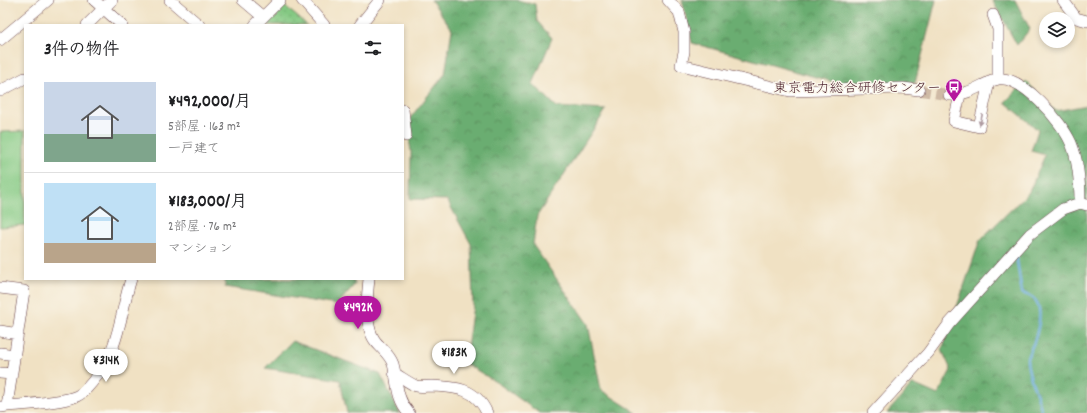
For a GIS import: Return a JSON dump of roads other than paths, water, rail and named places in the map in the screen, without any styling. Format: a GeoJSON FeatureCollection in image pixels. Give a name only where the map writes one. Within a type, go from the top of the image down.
{"type":"FeatureCollection","features":[{"type":"Feature","properties":{"kind":"street"},"geometry":{"type":"LineString","coordinates":[[0,40],[43,6],[48,0]]}},
{"type":"Feature","properties":{"kind":"street"},"geometry":{"type":"LineString","coordinates":[[94,0],[121,24]]}},
{"type":"Feature","properties":{"kind":"street"},"geometry":{"type":"LineString","coordinates":[[88,24],[112,0]]}},
{"type":"Feature","properties":{"kind":"street"},"geometry":{"type":"LineString","coordinates":[[170,0],[198,24]]}},
{"type":"Feature","properties":{"kind":"street"},"geometry":{"type":"LineString","coordinates":[[243,0],[259,21],[280,0]]}},
{"type":"Feature","properties":{"kind":"street"},"geometry":{"type":"LineString","coordinates":[[302,0],[323,24]]}},
{"type":"Feature","properties":{"kind":"street"},"geometry":{"type":"LineString","coordinates":[[362,24],[380,0]]}},
{"type":"Feature","properties":{"kind":"street"},"geometry":{"type":"LineString","coordinates":[[668,0],[679,12],[684,32],[684,52],[681,65],[790,91],[903,88],[919,90]]}},
{"type":"Feature","properties":{"kind":"street"},"geometry":{"type":"LineString","coordinates":[[1063,0],[1076,18],[1087,21]]}},
{"type":"Feature","properties":{"kind":"street"},"geometry":{"type":"LineString","coordinates":[[960,95],[954,121],[980,127],[994,80],[998,29],[992,15]]}},
{"type":"Feature","properties":{"kind":"street"},"geometry":{"type":"LineString","coordinates":[[0,91],[24,79]]}},
{"type":"Feature","properties":{"kind":"street"},"geometry":{"type":"LineString","coordinates":[[873,413],[928,352],[949,324],[1030,234],[1063,209],[1084,204],[1077,165],[1071,143],[1057,120],[1031,93],[1014,83],[994,80],[960,95],[949,95]]}},
{"type":"Feature","properties":{"kind":"street"},"geometry":{"type":"LineString","coordinates":[[404,119],[406,136]]}},
{"type":"Feature","properties":{"kind":"street"},"geometry":{"type":"LineString","coordinates":[[0,288],[24,291],[12,374],[4,407],[67,399],[78,395],[87,388],[108,360],[116,340],[131,280]]}},
{"type":"Feature","properties":{"kind":"street"},"geometry":{"type":"LineString","coordinates":[[370,280],[367,306],[370,330],[375,341],[392,363],[397,390],[405,409],[409,413]]}},
{"type":"Feature","properties":{"kind":"street"},"geometry":{"type":"LineString","coordinates":[[0,331],[18,334]]}},
{"type":"Feature","properties":{"kind":"street"},"geometry":{"type":"LineString","coordinates":[[0,352],[15,355]]}},
{"type":"Feature","properties":{"kind":"street"},"geometry":{"type":"LineString","coordinates":[[0,373],[12,374]]}},
{"type":"Feature","properties":{"kind":"street"},"geometry":{"type":"LineString","coordinates":[[394,373],[417,386],[452,387],[469,392],[478,398],[483,404],[487,413]]}},
{"type":"Feature","properties":{"kind":"waterway"},"geometry":{"type":"LineString","coordinates":[[1016,254],[1022,293],[1033,298],[1037,302],[1040,313],[1040,319],[1034,342],[1027,359],[1029,372],[1042,413]]}},
{"type":"Feature","properties":{"kind":"tunnel"},"geometry":{"type":"LineString","coordinates":[[919,90],[949,95]]}},
{"type":"Feature","properties":{"kind":"place","name":"東京電力総合研修センター"},"geometry":{"type":"Point","coordinates":[954,102]}}]}
